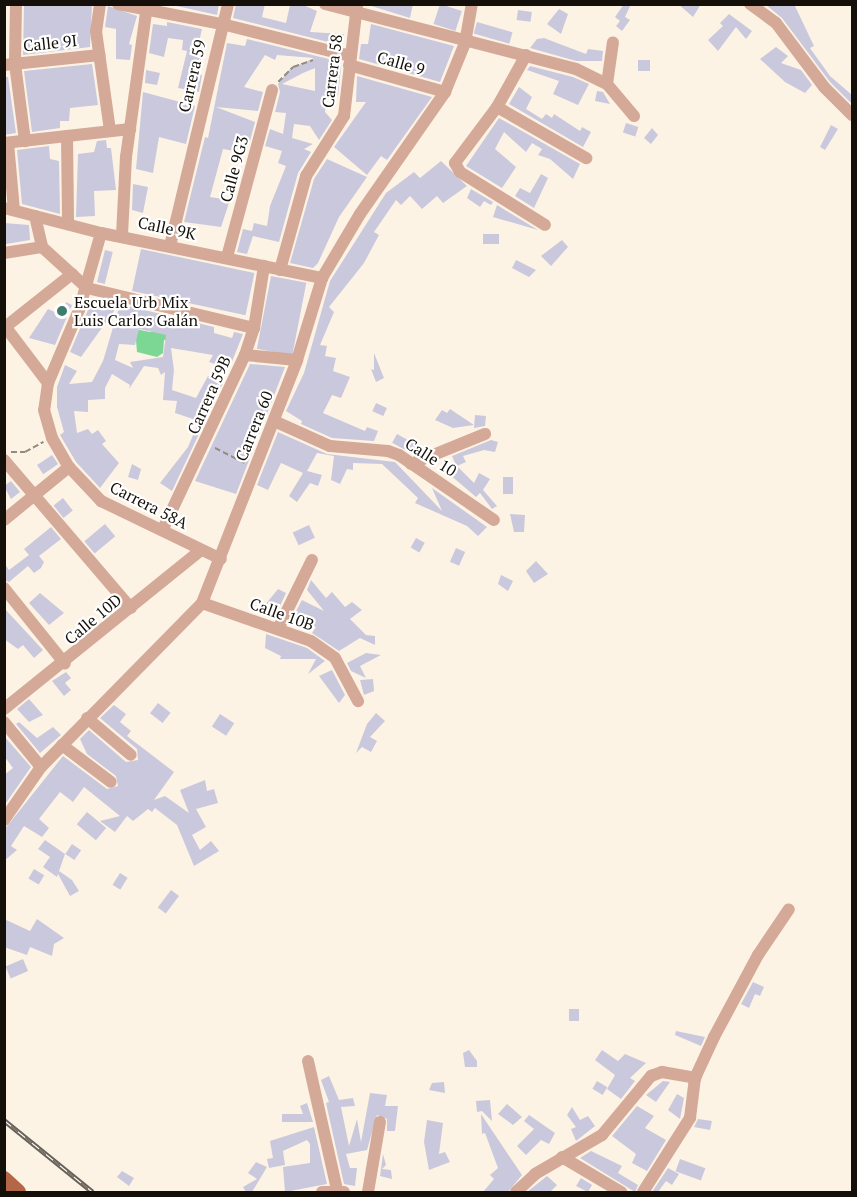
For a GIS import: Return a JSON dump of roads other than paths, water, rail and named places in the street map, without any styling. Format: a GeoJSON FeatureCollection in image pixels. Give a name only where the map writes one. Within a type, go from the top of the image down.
{"type":"FeatureCollection","features":[{"type":"Feature","properties":{"kind":"main road"},"geometry":{"type":"LineString","coordinates":[[4,1179],[18,1192]]}},
{"type":"Feature","properties":{"kind":"street"},"geometry":{"type":"LineString","coordinates":[[16,4],[10,65],[25,141]]}},
{"type":"Feature","properties":{"kind":"street"},"geometry":{"type":"LineString","coordinates":[[100,4],[96,31],[110,131]]}},
{"type":"Feature","properties":{"kind":"street","name":"Calle 9"},"geometry":{"type":"LineString","coordinates":[[118,4],[222,24],[317,48],[445,92]]}},
{"type":"Feature","properties":{"kind":"street","name":"Carrera 59"},"geometry":{"type":"LineString","coordinates":[[170,246],[228,4]]}},
{"type":"Feature","properties":{"kind":"street"},"geometry":{"type":"LineString","coordinates":[[325,4],[357,8],[465,43],[526,55],[576,69],[607,84],[634,116]]}},
{"type":"Feature","properties":{"kind":"street","name":"Carrera 60"},"geometry":{"type":"LineString","coordinates":[[4,820],[41,767],[202,603],[297,360],[322,278],[360,214],[445,92],[465,43],[472,4]]}},
{"type":"Feature","properties":{"kind":"street"},"geometry":{"type":"LineString","coordinates":[[750,4],[776,23],[824,87],[852,115]]}},
{"type":"Feature","properties":{"kind":"street"},"geometry":{"type":"LineString","coordinates":[[122,236],[126,157],[147,8]]}},
{"type":"Feature","properties":{"kind":"street","name":"Carrera 58"},"geometry":{"type":"LineString","coordinates":[[280,270],[306,176],[344,116],[357,8]]}},
{"type":"Feature","properties":{"kind":"street"},"geometry":{"type":"LineString","coordinates":[[607,84],[613,42]]}},
{"type":"Feature","properties":{"kind":"street","name":"Calle 9I"},"geometry":{"type":"LineString","coordinates":[[10,65],[99,55]]}},
{"type":"Feature","properties":{"kind":"street"},"geometry":{"type":"LineString","coordinates":[[526,55],[497,107],[455,163],[456,168],[545,225]]}},
{"type":"Feature","properties":{"kind":"street","name":"Calle 9G3"},"geometry":{"type":"LineString","coordinates":[[227,257],[272,90]]}},
{"type":"Feature","properties":{"kind":"street"},"geometry":{"type":"LineString","coordinates":[[497,107],[586,158]]}},
{"type":"Feature","properties":{"kind":"street"},"geometry":{"type":"LineString","coordinates":[[9,209],[6,143],[130,129]]}},
{"type":"Feature","properties":{"kind":"street"},"geometry":{"type":"LineString","coordinates":[[67,136],[68,224]]}},
{"type":"Feature","properties":{"kind":"street","name":"Calle 9K"},"geometry":{"type":"LineString","coordinates":[[9,209],[102,233],[322,278]]}},
{"type":"Feature","properties":{"kind":"street"},"geometry":{"type":"LineString","coordinates":[[35,216],[42,247],[87,288],[254,328]]}},
{"type":"Feature","properties":{"kind":"street","name":"Carrera 58A"},"geometry":{"type":"LineString","coordinates":[[102,233],[87,288],[48,382],[44,410],[52,438],[69,467],[101,501],[163,529],[200,551],[221,559]]}},
{"type":"Feature","properties":{"kind":"street"},"geometry":{"type":"LineString","coordinates":[[4,253],[42,247]]}},
{"type":"Feature","properties":{"kind":"street","name":"Carrera 59B"},"geometry":{"type":"LineString","coordinates":[[163,529],[206,443],[245,355],[254,328],[264,266]]}},
{"type":"Feature","properties":{"kind":"street"},"geometry":{"type":"LineString","coordinates":[[48,382],[5,327],[72,274]]}},
{"type":"Feature","properties":{"kind":"street"},"geometry":{"type":"LineString","coordinates":[[245,355],[297,360]]}},
{"type":"Feature","properties":{"kind":"street","name":"Calle 10"},"geometry":{"type":"LineString","coordinates":[[274,421],[330,446],[388,450],[494,520]]}},
{"type":"Feature","properties":{"kind":"street"},"geometry":{"type":"LineString","coordinates":[[411,464],[484,434]]}},
{"type":"Feature","properties":{"kind":"street"},"geometry":{"type":"LineString","coordinates":[[4,460],[130,608]]}},
{"type":"Feature","properties":{"kind":"street"},"geometry":{"type":"LineString","coordinates":[[4,520],[69,467]]}},
{"type":"Feature","properties":{"kind":"street","name":"Calle 10D"},"geometry":{"type":"LineString","coordinates":[[4,709],[65,664],[200,551]]}},
{"type":"Feature","properties":{"kind":"street"},"geometry":{"type":"LineString","coordinates":[[278,629],[312,560]]}},
{"type":"Feature","properties":{"kind":"street"},"geometry":{"type":"LineString","coordinates":[[4,588],[65,664]]}},
{"type":"Feature","properties":{"kind":"street","name":"Calle 10B"},"geometry":{"type":"LineString","coordinates":[[202,603],[311,641],[335,658],[358,701]]}},
{"type":"Feature","properties":{"kind":"street"},"geometry":{"type":"LineString","coordinates":[[87,718],[131,755]]}},
{"type":"Feature","properties":{"kind":"street"},"geometry":{"type":"LineString","coordinates":[[4,722],[41,767]]}},
{"type":"Feature","properties":{"kind":"street"},"geometry":{"type":"LineString","coordinates":[[62,745],[111,782]]}},
{"type":"Feature","properties":{"kind":"street"},"geometry":{"type":"LineString","coordinates":[[643,1192],[690,1118],[695,1078],[758,955],[789,909]]}},
{"type":"Feature","properties":{"kind":"street"},"geometry":{"type":"LineString","coordinates":[[308,1061],[341,1191],[322,1192]]}},
{"type":"Feature","properties":{"kind":"street"},"geometry":{"type":"LineString","coordinates":[[516,1192],[562,1157],[602,1136],[651,1076],[662,1072],[695,1078]]}},
{"type":"Feature","properties":{"kind":"street"},"geometry":{"type":"LineString","coordinates":[[368,1192],[380,1122]]}},
{"type":"Feature","properties":{"kind":"street"},"geometry":{"type":"LineString","coordinates":[[562,1157],[621,1192]]}},
{"type":"Feature","properties":{"kind":"railway"},"geometry":{"type":"LineString","coordinates":[[4,1120],[93,1192]]}},
{"type":"Feature","properties":{"kind":"place","name":"Escuela Urb Mix Luis Carlos Galán"},"geometry":{"type":"Point","coordinates":[62,311]}}]}
